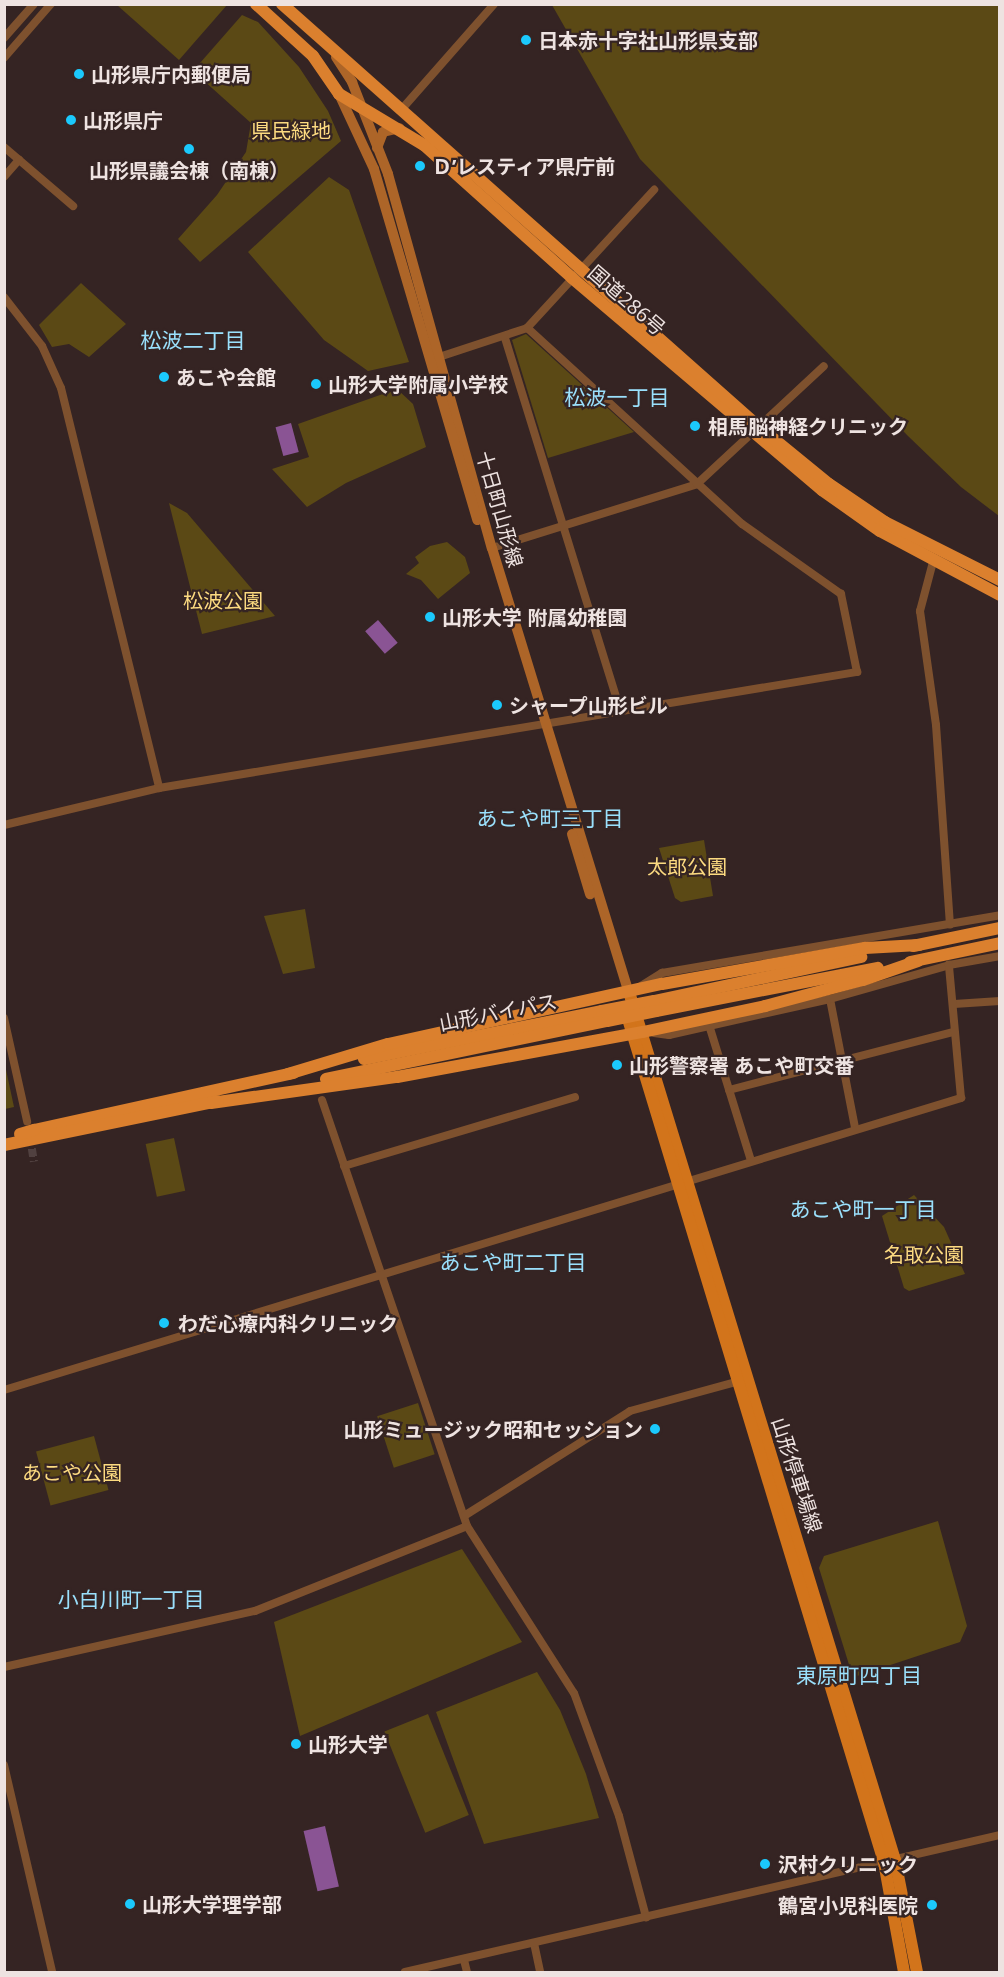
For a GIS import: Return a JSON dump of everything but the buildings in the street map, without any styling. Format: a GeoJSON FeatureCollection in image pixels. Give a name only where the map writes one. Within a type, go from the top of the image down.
{"type":"FeatureCollection","features":[{"type":"Feature","properties":{"kind":"highway","name":"国道286号"},"geometry":{"type":"LineString","coordinates":[[256,4],[313,56],[339,94],[363,111],[400,128],[424,145],[756,431],[828,484],[934,556],[999,595]]}},
{"type":"Feature","properties":{"kind":"highway","name":"国道286号"},"geometry":{"type":"LineString","coordinates":[[282,4],[401,110],[576,274]]}},
{"type":"Feature","properties":{"kind":"highway","name":"国道286号"},"geometry":{"type":"LineString","coordinates":[[934,556],[999,580]]}},
{"type":"Feature","properties":{"kind":"highway","name":"山形バイパス"},"geometry":{"type":"LineString","coordinates":[[655,1006],[999,928]]}},
{"type":"Feature","properties":{"kind":"highway","name":"山形バイパス"},"geometry":{"type":"LineString","coordinates":[[4,1137],[20,1134],[31,1126],[288,1074],[918,960],[999,943]]}},
{"type":"Feature","properties":{"kind":"highway"},"geometry":{"type":"LineString","coordinates":[[288,1074],[388,1044],[625,993],[865,948],[919,945]]}},
{"type":"Feature","properties":{"kind":"highway"},"geometry":{"type":"LineString","coordinates":[[210,1103],[397,1077],[638,1033],[787,1000],[918,960]]}},
{"type":"Feature","properties":{"kind":"highway","name":"山形バイパス"},"geometry":{"type":"LineString","coordinates":[[4,1145],[210,1103],[605,1016]]}},
{"type":"Feature","properties":{"kind":"main road","name":"十日町山形線"},"geometry":{"type":"LineString","coordinates":[[325,43],[346,69],[388,174],[542,722]]}},
{"type":"Feature","properties":{"kind":"main road","name":"十日町山形線"},"geometry":{"type":"LineString","coordinates":[[339,94],[374,169],[625,993]]}},
{"type":"Feature","properties":{"kind":"main road"},"geometry":{"type":"LineString","coordinates":[[377,149],[383,132],[400,128]]}},
{"type":"Feature","properties":{"kind":"main road","name":"山形停車場線"},"geometry":{"type":"LineString","coordinates":[[625,993],[741,1381],[889,1861],[917,1972]]}},
{"type":"Feature","properties":{"kind":"main road","name":"山形停車場線"},"geometry":{"type":"LineString","coordinates":[[889,1861],[904,1972]]}},
{"type":"Feature","properties":{"kind":"street"},"geometry":{"type":"LineString","coordinates":[[4,38],[34,4]]}},
{"type":"Feature","properties":{"kind":"street"},"geometry":{"type":"LineString","coordinates":[[4,58],[51,4]]}},
{"type":"Feature","properties":{"kind":"street"},"geometry":{"type":"LineString","coordinates":[[401,110],[494,4]]}},
{"type":"Feature","properties":{"kind":"street"},"geometry":{"type":"LineString","coordinates":[[4,147],[73,206]]}},
{"type":"Feature","properties":{"kind":"street"},"geometry":{"type":"LineString","coordinates":[[4,177],[19,160]]}},
{"type":"Feature","properties":{"kind":"street"},"geometry":{"type":"LineString","coordinates":[[439,357],[505,338],[526,328],[654,190]]}},
{"type":"Feature","properties":{"kind":"street"},"geometry":{"type":"LineString","coordinates":[[4,297],[42,346],[62,388],[159,788]]}},
{"type":"Feature","properties":{"kind":"street"},"geometry":{"type":"LineString","coordinates":[[4,825],[159,788],[620,709],[857,672],[841,594],[742,524],[526,328]]}},
{"type":"Feature","properties":{"kind":"street"},"geometry":{"type":"LineString","coordinates":[[505,338],[561,527],[620,709]]}},
{"type":"Feature","properties":{"kind":"street"},"geometry":{"type":"LineString","coordinates":[[492,548],[697,484],[824,366]]}},
{"type":"Feature","properties":{"kind":"street"},"geometry":{"type":"LineString","coordinates":[[934,556],[920,611],[936,725],[950,925]]}},
{"type":"Feature","properties":{"kind":"street"},"geometry":{"type":"LineString","coordinates":[[625,993],[662,974],[999,915]]}},
{"type":"Feature","properties":{"kind":"street"},"geometry":{"type":"LineString","coordinates":[[638,1033],[669,1035],[831,999],[949,965],[999,956]]}},
{"type":"Feature","properties":{"kind":"street"},"geometry":{"type":"LineString","coordinates":[[4,1390],[682,1185],[855,1128],[962,1098],[949,965]]}},
{"type":"Feature","properties":{"kind":"street"},"geometry":{"type":"LineString","coordinates":[[831,999],[855,1128]]}},
{"type":"Feature","properties":{"kind":"street"},"geometry":{"type":"LineString","coordinates":[[954,1004],[999,1001]]}},
{"type":"Feature","properties":{"kind":"street"},"geometry":{"type":"LineString","coordinates":[[4,1018],[31,1126]]}},
{"type":"Feature","properties":{"kind":"street"},"geometry":{"type":"LineString","coordinates":[[709,1025],[751,1161]]}},
{"type":"Feature","properties":{"kind":"street"},"geometry":{"type":"LineString","coordinates":[[729,1090],[954,1032]]}},
{"type":"Feature","properties":{"kind":"street"},"geometry":{"type":"LineString","coordinates":[[344,1166],[575,1097]]}},
{"type":"Feature","properties":{"kind":"street"},"geometry":{"type":"LineString","coordinates":[[322,1100],[467,1526],[574,1693],[620,1816],[646,1917]]}},
{"type":"Feature","properties":{"kind":"street"},"geometry":{"type":"LineString","coordinates":[[464,1516],[630,1411],[741,1381]]}},
{"type":"Feature","properties":{"kind":"street"},"geometry":{"type":"LineString","coordinates":[[4,1667],[255,1611],[467,1526]]}},
{"type":"Feature","properties":{"kind":"street"},"geometry":{"type":"LineString","coordinates":[[4,1765],[52,1972]]}},
{"type":"Feature","properties":{"kind":"street"},"geometry":{"type":"LineString","coordinates":[[405,1972],[999,1835]]}},
{"type":"Feature","properties":{"kind":"street"},"geometry":{"type":"LineString","coordinates":[[534,1943],[540,1972]]}},
{"type":"Feature","properties":{"kind":"street"},"geometry":{"type":"LineString","coordinates":[[465,1960],[467,1972]]}},
{"type":"Feature","properties":{"kind":"green space"},"geometry":{"type":"Polygon","coordinates":[[[117,5],[227,5],[179,60],[117,5]]]}},
{"type":"Feature","properties":{"kind":"green space"},"geometry":{"type":"Polygon","coordinates":[[[552,5],[999,5],[999,516],[961,487],[908,436],[640,159],[552,5]]]}},
{"type":"Feature","properties":{"kind":"green space","name":"県民緑地"},"geometry":{"type":"Polygon","coordinates":[[[242,15],[258,22],[299,67],[328,111],[341,141],[200,262],[178,239],[217,195],[246,152],[251,123],[193,71],[242,15]]]}},
{"type":"Feature","properties":{"kind":"green space"},"geometry":{"type":"Polygon","coordinates":[[[329,177],[349,190],[409,362],[368,371],[324,340],[248,252],[329,177]]]}},
{"type":"Feature","properties":{"kind":"green space"},"geometry":{"type":"Polygon","coordinates":[[[81,283],[126,324],[89,357],[69,344],[52,347],[39,325],[81,283]]]}},
{"type":"Feature","properties":{"kind":"green space"},"geometry":{"type":"Polygon","coordinates":[[[526,334],[634,432],[548,458],[512,340],[526,334]]]}},
{"type":"Feature","properties":{"kind":"green space"},"geometry":{"type":"Polygon","coordinates":[[[397,389],[413,404],[426,447],[346,483],[307,507],[272,469],[309,457],[298,424],[397,389]]]}},
{"type":"Feature","properties":{"kind":"green space","name":"松波公園"},"geometry":{"type":"Polygon","coordinates":[[[169,503],[187,513],[275,616],[202,634],[169,503]]]}},
{"type":"Feature","properties":{"kind":"green space"},"geometry":{"type":"Polygon","coordinates":[[[447,542],[465,557],[470,573],[438,599],[421,580],[406,574],[419,563],[415,557],[430,546],[447,542]]]}},
{"type":"Feature","properties":{"kind":"green space","name":"太郎公園"},"geometry":{"type":"Polygon","coordinates":[[[704,840],[713,896],[681,902],[675,898],[659,848],[704,840]]]}},
{"type":"Feature","properties":{"kind":"green space"},"geometry":{"type":"Polygon","coordinates":[[[305,909],[315,968],[283,974],[264,916],[305,909]]]}},
{"type":"Feature","properties":{"kind":"green space"},"geometry":{"type":"Polygon","coordinates":[[[5,1065],[14,1107],[4,1109],[5,1065]]]}},
{"type":"Feature","properties":{"kind":"green space"},"geometry":{"type":"Polygon","coordinates":[[[174,1138],[185,1191],[157,1197],[146,1144],[174,1138]]]}},
{"type":"Feature","properties":{"kind":"green space","name":"名取公園"},"geometry":{"type":"Polygon","coordinates":[[[914,1195],[944,1227],[965,1274],[909,1291],[904,1288],[882,1216],[914,1195]]]}},
{"type":"Feature","properties":{"kind":"green space"},"geometry":{"type":"Polygon","coordinates":[[[418,1403],[435,1454],[394,1468],[377,1416],[418,1403]]]}},
{"type":"Feature","properties":{"kind":"green space","name":"あこや公園"},"geometry":{"type":"Polygon","coordinates":[[[94,1436],[108,1490],[51,1506],[36,1452],[94,1436]]]}},
{"type":"Feature","properties":{"kind":"green space"},"geometry":{"type":"Polygon","coordinates":[[[938,1521],[967,1626],[960,1642],[857,1676],[851,1671],[819,1568],[824,1556],[938,1521]]]}},
{"type":"Feature","properties":{"kind":"green space"},"geometry":{"type":"Polygon","coordinates":[[[462,1549],[522,1642],[300,1736],[274,1622],[462,1549]]]}},
{"type":"Feature","properties":{"kind":"green space"},"geometry":{"type":"Polygon","coordinates":[[[537,1672],[560,1710],[586,1774],[599,1818],[484,1844],[436,1712],[537,1672]]]}},
{"type":"Feature","properties":{"kind":"green space"},"geometry":{"type":"Polygon","coordinates":[[[428,1714],[469,1815],[425,1833],[384,1732],[428,1714]]]}},
{"type":"Feature","properties":{"kind":"shaded area"},"geometry":{"type":"Polygon","coordinates":[[[291,423],[299,452],[283,456],[276,427],[291,423]]]}},
{"type":"Feature","properties":{"kind":"shaded area"},"geometry":{"type":"Polygon","coordinates":[[[378,620],[398,643],[385,654],[365,631],[378,620]]]}},
{"type":"Feature","properties":{"kind":"shaded area"},"geometry":{"type":"Polygon","coordinates":[[[325,1826],[339,1886],[318,1891],[304,1831],[325,1826]]]}},
{"type":"Feature","properties":{"kind":"tunnel"},"geometry":{"type":"LineString","coordinates":[[30,1137],[34,1162]]}},
{"type":"Feature","properties":{"kind":"place","name":"日本赤十字社山形県支部"},"geometry":{"type":"Point","coordinates":[526,40]}},
{"type":"Feature","properties":{"kind":"place","name":"山形県庁内郵便局"},"geometry":{"type":"Point","coordinates":[79,74]}},
{"type":"Feature","properties":{"kind":"place","name":"山形県庁"},"geometry":{"type":"Point","coordinates":[71,120]}},
{"type":"Feature","properties":{"kind":"place","name":"山形県議会棟（南棟）"},"geometry":{"type":"Point","coordinates":[189,149]}},
{"type":"Feature","properties":{"kind":"place","name":"Ｄ’レスティア県庁前"},"geometry":{"type":"Point","coordinates":[420,166]}},
{"type":"Feature","properties":{"kind":"place","name":"あこや会館"},"geometry":{"type":"Point","coordinates":[164,377]}},
{"type":"Feature","properties":{"kind":"place","name":"山形大学附属小学校"},"geometry":{"type":"Point","coordinates":[316,384]}},
{"type":"Feature","properties":{"kind":"place","name":"相馬脳神経クリニック"},"geometry":{"type":"Point","coordinates":[695,426]}},
{"type":"Feature","properties":{"kind":"place","name":"山形大学 附属幼稚園"},"geometry":{"type":"Point","coordinates":[430,617]}},
{"type":"Feature","properties":{"kind":"place","name":"シャープ山形ビル"},"geometry":{"type":"Point","coordinates":[497,705]}},
{"type":"Feature","properties":{"kind":"place","name":"山形警察署 あこや町交番"},"geometry":{"type":"Point","coordinates":[617,1065]}},
{"type":"Feature","properties":{"kind":"place","name":"わだ心療内科クリニック"},"geometry":{"type":"Point","coordinates":[164,1323]}},
{"type":"Feature","properties":{"kind":"place","name":"山形ミュージック昭和セッション"},"geometry":{"type":"Point","coordinates":[655,1429]}},
{"type":"Feature","properties":{"kind":"place","name":"山形大学"},"geometry":{"type":"Point","coordinates":[296,1744]}},
{"type":"Feature","properties":{"kind":"place","name":"沢村クリニック"},"geometry":{"type":"Point","coordinates":[765,1864]}},
{"type":"Feature","properties":{"kind":"place","name":"山形大学理学部"},"geometry":{"type":"Point","coordinates":[130,1904]}},
{"type":"Feature","properties":{"kind":"place","name":"鶴宮小児科医院"},"geometry":{"type":"Point","coordinates":[932,1905]}},
{"type":"Feature","properties":{"kind":"district","name":"松波二丁目"},"geometry":{"type":"Point","coordinates":[193,340]}},
{"type":"Feature","properties":{"kind":"district","name":"松波一丁目"},"geometry":{"type":"Point","coordinates":[617,397]}},
{"type":"Feature","properties":{"kind":"district","name":"あこや町三丁目"},"geometry":{"type":"Point","coordinates":[550,818]}},
{"type":"Feature","properties":{"kind":"district","name":"あこや町一丁目"},"geometry":{"type":"Point","coordinates":[863,1209]}},
{"type":"Feature","properties":{"kind":"district","name":"あこや町二丁目"},"geometry":{"type":"Point","coordinates":[513,1262]}},
{"type":"Feature","properties":{"kind":"district","name":"小白川町一丁目"},"geometry":{"type":"Point","coordinates":[131,1599]}},
{"type":"Feature","properties":{"kind":"district","name":"東原町四丁目"},"geometry":{"type":"Point","coordinates":[859,1675]}}]}
